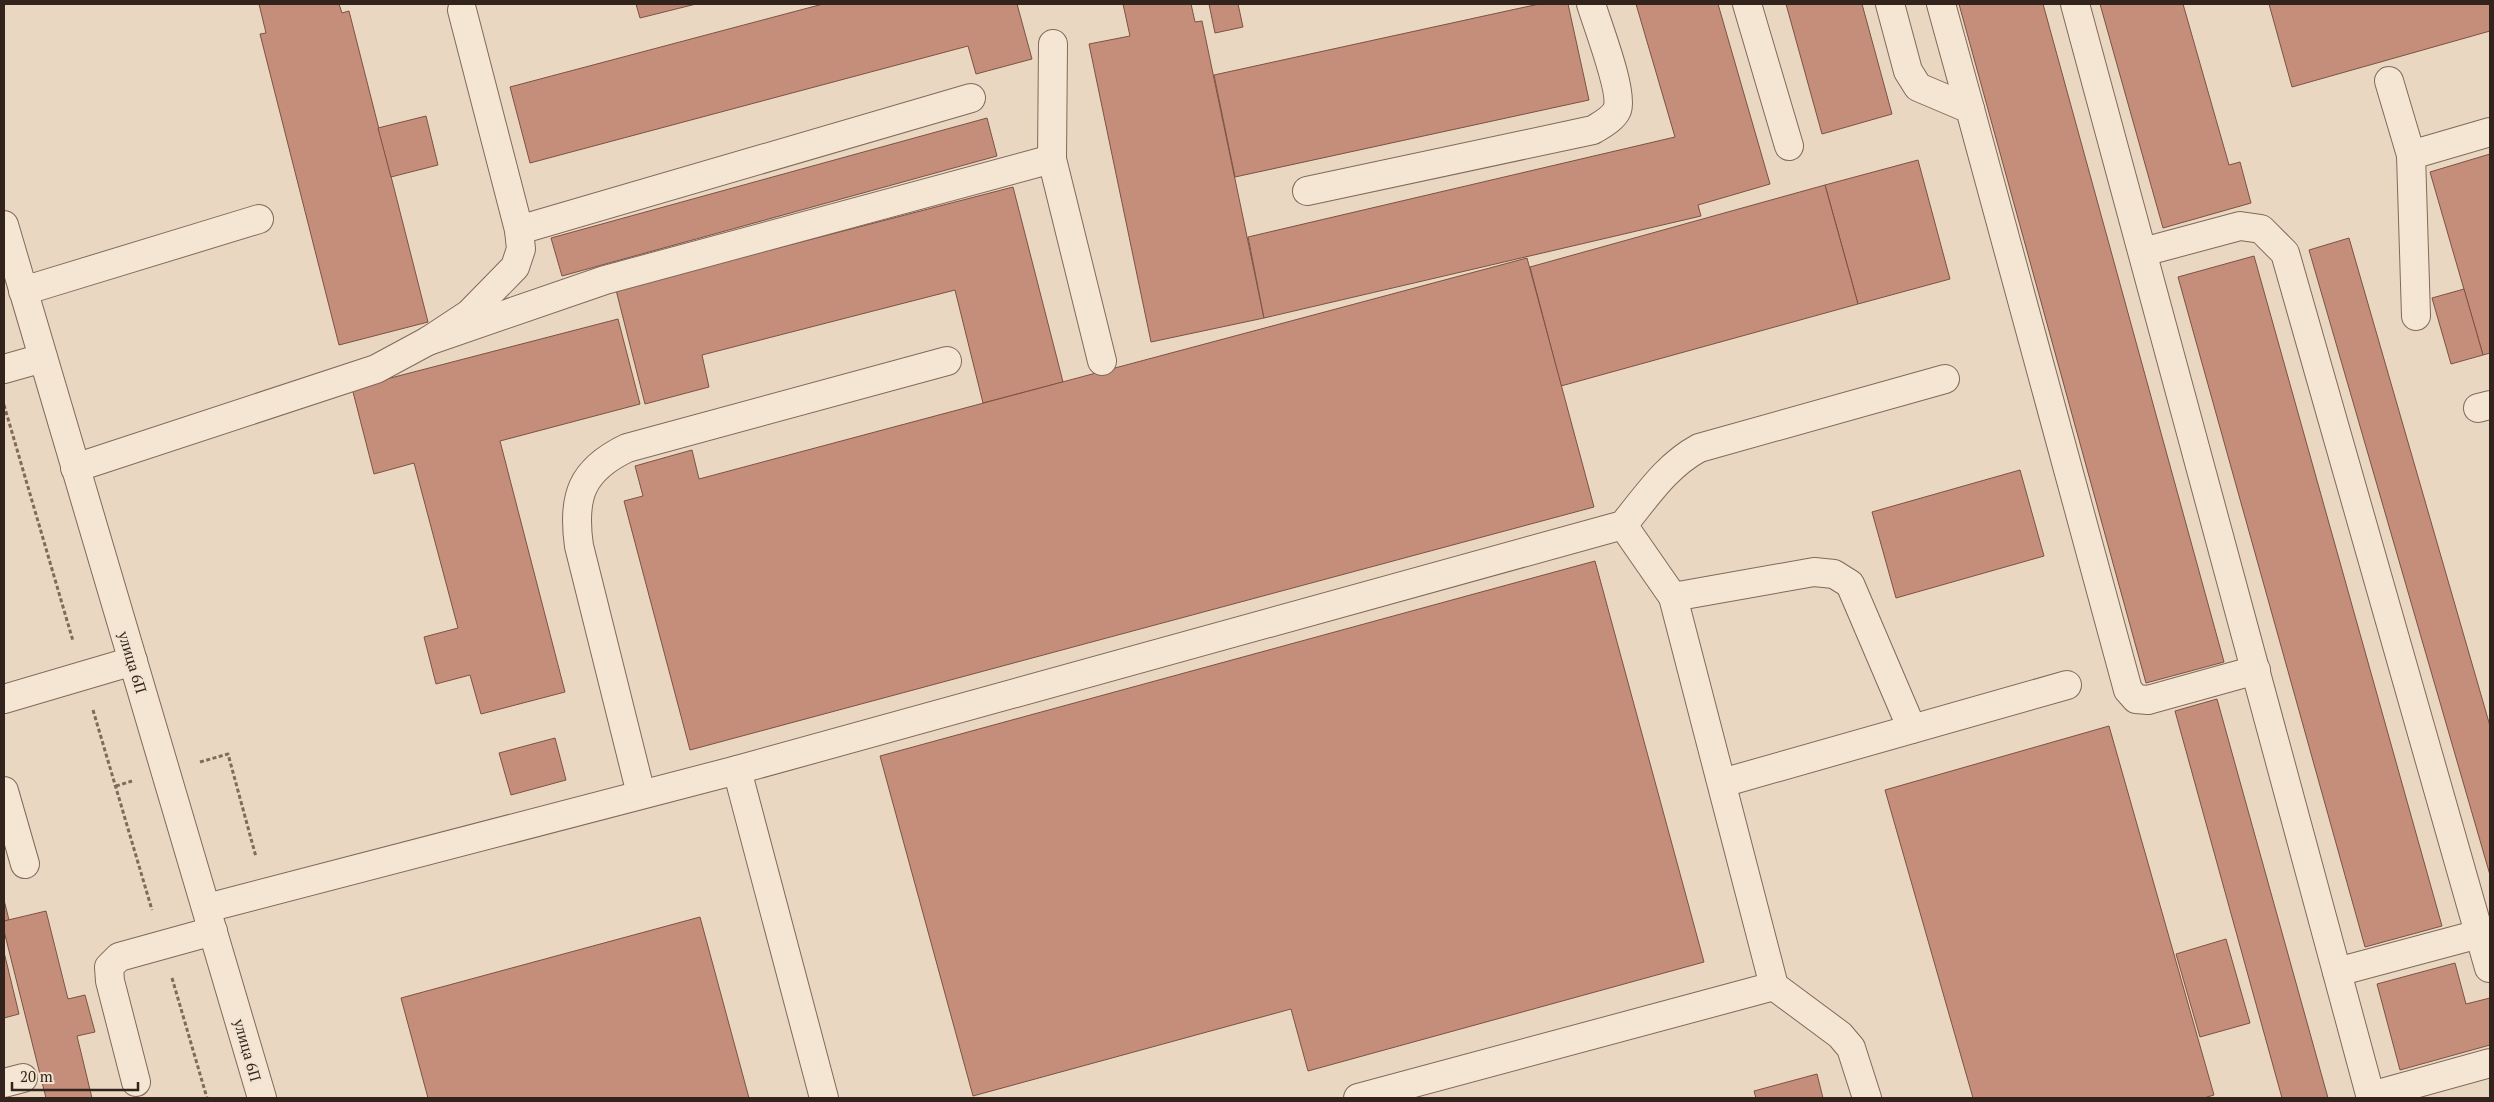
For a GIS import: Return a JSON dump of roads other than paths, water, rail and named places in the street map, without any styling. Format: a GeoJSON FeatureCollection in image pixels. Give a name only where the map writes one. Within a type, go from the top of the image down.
{"type":"FeatureCollection","features":[{"type":"Feature","properties":{"kind":"street"},"geometry":{"type":"LineString","coordinates":[[1307,191],[1593,130],[1607,122],[1617,111],[1619,94],[1591,4]]}},
{"type":"Feature","properties":{"kind":"street"},"geometry":{"type":"LineString","coordinates":[[1747,4],[1789,146]]}},
{"type":"Feature","properties":{"kind":"street"},"geometry":{"type":"LineString","coordinates":[[1890,4],[1908,71],[1918,87],[1970,109]]}},
{"type":"Feature","properties":{"kind":"street"},"geometry":{"type":"LineString","coordinates":[[1941,4],[2128,690],[2136,699],[2148,700],[2256,670]]}},
{"type":"Feature","properties":{"kind":"street"},"geometry":{"type":"LineString","coordinates":[[2076,4],[2371,1097],[2490,1063]]}},
{"type":"Feature","properties":{"kind":"street"},"geometry":{"type":"LineString","coordinates":[[75,468],[340,383],[376,369],[428,341],[469,314],[515,267],[521,249],[519,230],[462,10]]}},
{"type":"Feature","properties":{"kind":"street"},"geometry":{"type":"LineString","coordinates":[[1053,44],[1052,159],[1102,361]]}},
{"type":"Feature","properties":{"kind":"street"},"geometry":{"type":"LineString","coordinates":[[2389,81],[2411,155],[2416,316]]}},
{"type":"Feature","properties":{"kind":"street"},"geometry":{"type":"LineString","coordinates":[[519,230],[971,98]]}},
{"type":"Feature","properties":{"kind":"street"},"geometry":{"type":"LineString","coordinates":[[2411,155],[2490,132]]}},
{"type":"Feature","properties":{"kind":"street"},"geometry":{"type":"LineString","coordinates":[[428,341],[605,280],[1052,159]]}},
{"type":"Feature","properties":{"kind":"street"},"geometry":{"type":"LineString","coordinates":[[23,291],[259,219]]}},
{"type":"Feature","properties":{"kind":"street","name":"улица 6П"},"geometry":{"type":"LineString","coordinates":[[4,225],[262,1098]]}},
{"type":"Feature","properties":{"kind":"street"},"geometry":{"type":"LineString","coordinates":[[2143,252],[2240,226],[2261,229],[2286,253],[2489,968]]}},
{"type":"Feature","properties":{"kind":"street"},"geometry":{"type":"LineString","coordinates":[[4,369],[43,358]]}},
{"type":"Feature","properties":{"kind":"street"},"geometry":{"type":"LineString","coordinates":[[641,794],[579,546],[576,524],[579,496],[589,474],[606,458],[627,448],[947,361]]}},
{"type":"Feature","properties":{"kind":"street"},"geometry":{"type":"LineString","coordinates":[[136,1082],[110,981],[109,967],[118,957],[162,945],[210,920],[641,794],[737,770],[1623,525],[1666,472],[1680,459],[1699,448],[1945,379]]}},
{"type":"Feature","properties":{"kind":"street"},"geometry":{"type":"LineString","coordinates":[[1623,525],[1673,597],[1774,986],[1840,1034],[1851,1048],[1866,1098]]}},
{"type":"Feature","properties":{"kind":"street"},"geometry":{"type":"LineString","coordinates":[[1673,597],[1814,572],[1834,574],[1850,584],[1912,729]]}},
{"type":"Feature","properties":{"kind":"street"},"geometry":{"type":"LineString","coordinates":[[4,699],[133,661]]}},
{"type":"Feature","properties":{"kind":"street"},"geometry":{"type":"LineString","coordinates":[[1722,783],[2067,685]]}},
{"type":"Feature","properties":{"kind":"street"},"geometry":{"type":"LineString","coordinates":[[737,770],[824,1098]]}},
{"type":"Feature","properties":{"kind":"street"},"geometry":{"type":"LineString","coordinates":[[4,791],[25,864]]}},
{"type":"Feature","properties":{"kind":"street"},"geometry":{"type":"LineString","coordinates":[[2337,972],[2479,934]]}},
{"type":"Feature","properties":{"kind":"street"},"geometry":{"type":"LineString","coordinates":[[1358,1098],[1774,986]]}}]}
